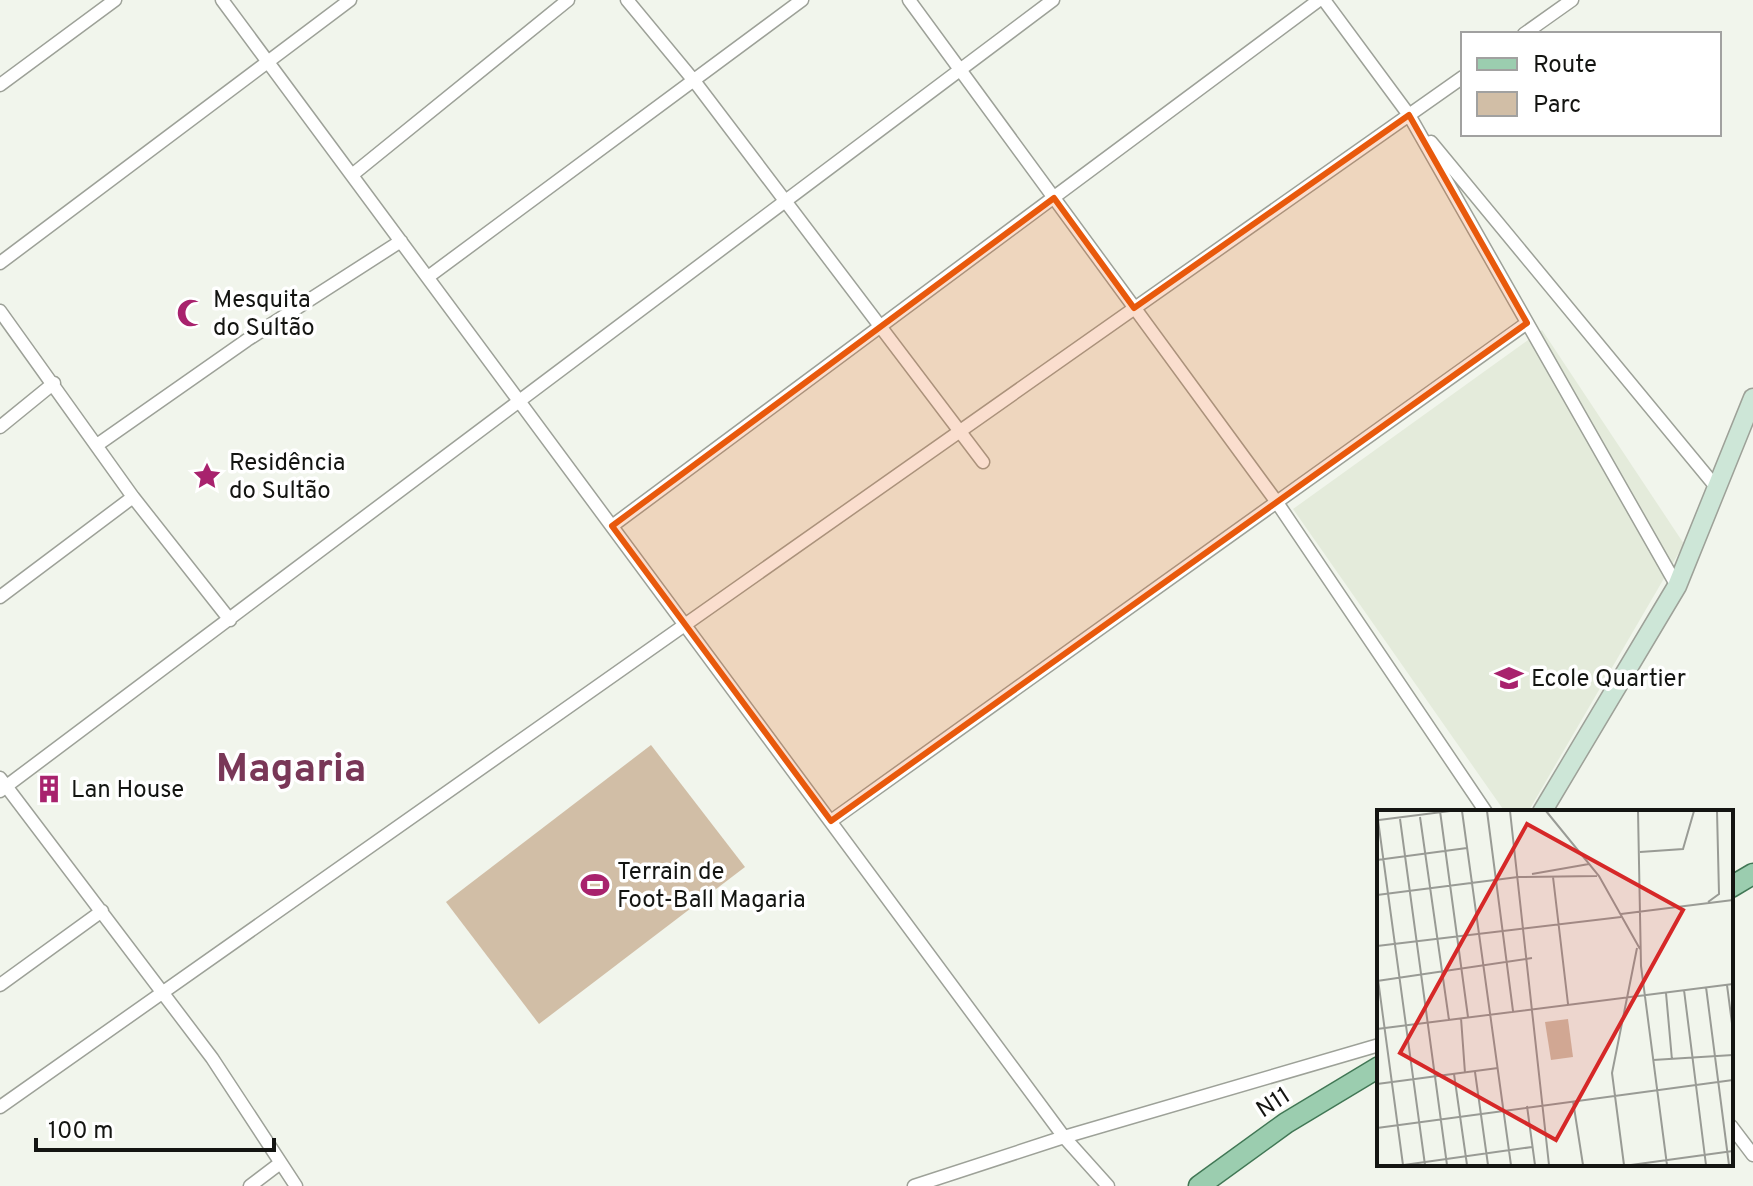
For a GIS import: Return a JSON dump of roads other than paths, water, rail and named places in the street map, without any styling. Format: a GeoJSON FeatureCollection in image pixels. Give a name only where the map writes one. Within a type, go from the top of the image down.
{"type":"FeatureCollection","features":[{"type":"Feature","properties":{"kind":"main road"},"geometry":{"type":"LineString","coordinates":[[1543,810],[1677,586],[1753,398]]}},
{"type":"Feature","properties":{"kind":"main road"},"geometry":{"type":"LineString","coordinates":[[1733,886],[1753,874]]}},
{"type":"Feature","properties":{"kind":"main road","name":"N11"},"geometry":{"type":"LineString","coordinates":[[1199,1186],[1286,1123],[1377,1068]]}},
{"type":"Feature","properties":{"kind":"street"},"geometry":{"type":"LineString","coordinates":[[0,85],[115,0]]}},
{"type":"Feature","properties":{"kind":"street"},"geometry":{"type":"LineString","coordinates":[[222,0],[1064,1137],[1108,1186]]}},
{"type":"Feature","properties":{"kind":"street"},"geometry":{"type":"LineString","coordinates":[[0,263],[350,0]]}},
{"type":"Feature","properties":{"kind":"street"},"geometry":{"type":"LineString","coordinates":[[352,175],[568,0]]}},
{"type":"Feature","properties":{"kind":"street"},"geometry":{"type":"LineString","coordinates":[[627,0],[695,82],[983,462]]}},
{"type":"Feature","properties":{"kind":"street"},"geometry":{"type":"LineString","coordinates":[[428,277],[802,0]]}},
{"type":"Feature","properties":{"kind":"street"},"geometry":{"type":"LineString","coordinates":[[909,0],[1276,501],[1485,810]]}},
{"type":"Feature","properties":{"kind":"street"},"geometry":{"type":"LineString","coordinates":[[296,1186],[212,1058],[102,911],[2,786],[230,620],[1053,0]]}},
{"type":"Feature","properties":{"kind":"street"},"geometry":{"type":"LineString","coordinates":[[612,526],[1322,0],[1409,115],[1716,487]]}},
{"type":"Feature","properties":{"kind":"street"},"geometry":{"type":"LineString","coordinates":[[1527,32],[1572,0]]}},
{"type":"Feature","properties":{"kind":"street"},"geometry":{"type":"LineString","coordinates":[[0,1107],[1461,78]]}},
{"type":"Feature","properties":{"kind":"street"},"geometry":{"type":"LineString","coordinates":[[1409,115],[1677,586]]}},
{"type":"Feature","properties":{"kind":"street"},"geometry":{"type":"LineString","coordinates":[[97,445],[247,340],[401,241]]}},
{"type":"Feature","properties":{"kind":"street"},"geometry":{"type":"LineString","coordinates":[[0,311],[133,497],[230,620]]}},
{"type":"Feature","properties":{"kind":"street"},"geometry":{"type":"LineString","coordinates":[[831,821],[1527,323]]}},
{"type":"Feature","properties":{"kind":"street"},"geometry":{"type":"LineString","coordinates":[[0,427],[54,383]]}},
{"type":"Feature","properties":{"kind":"street"},"geometry":{"type":"LineString","coordinates":[[0,597],[133,497]]}},
{"type":"Feature","properties":{"kind":"street"},"geometry":{"type":"LineString","coordinates":[[0,985],[102,911]]}},
{"type":"Feature","properties":{"kind":"street"},"geometry":{"type":"LineString","coordinates":[[914,1186],[1064,1137],[1377,1046]]}},
{"type":"Feature","properties":{"kind":"street"},"geometry":{"type":"LineString","coordinates":[[1733,1129],[1753,1155]]}},
{"type":"Feature","properties":{"kind":"street"},"geometry":{"type":"LineString","coordinates":[[250,1186],[279,1164]]}},
{"type":"Feature","properties":{"kind":"place","name":"Mesquita do Sultão"},"geometry":{"type":"Point","coordinates":[191,313]}},
{"type":"Feature","properties":{"kind":"place","name":"Residência do Sultão"},"geometry":{"type":"Point","coordinates":[207,476]}},
{"type":"Feature","properties":{"kind":"place","name":"Ecole Quartier"},"geometry":{"type":"Point","coordinates":[1509,678]}},
{"type":"Feature","properties":{"kind":"place","name":"Lan House"},"geometry":{"type":"Point","coordinates":[49,789]}},
{"type":"Feature","properties":{"kind":"place","name":"Terrain de Foot-Ball Magaria"},"geometry":{"type":"Point","coordinates":[595,885]}},
{"type":"Feature","properties":{"kind":"district","name":"Magaria"},"geometry":{"type":"Point","coordinates":[291,767]}}]}
